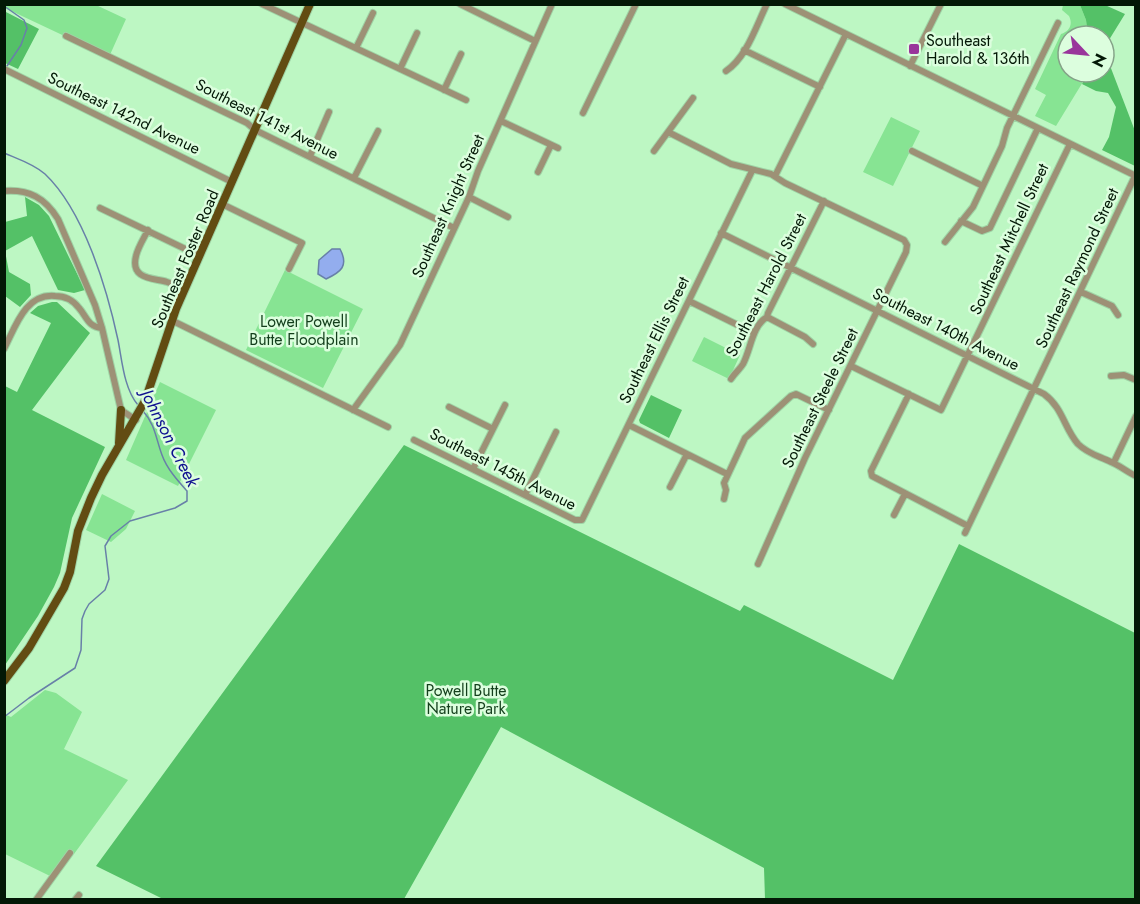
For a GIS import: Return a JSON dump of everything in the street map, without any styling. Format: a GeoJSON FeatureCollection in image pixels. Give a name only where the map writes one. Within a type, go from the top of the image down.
{"type":"FeatureCollection","features":[{"type":"Feature","properties":{"kind":"main road","name":"Southeast Foster Road"},"geometry":{"type":"LineString","coordinates":[[4,681],[28,648],[60,596],[70,572],[82,521],[102,475],[137,418],[148,393],[171,320],[310,4]]}},
{"type":"Feature","properties":{"kind":"main road"},"geometry":{"type":"LineString","coordinates":[[118,448],[121,410]]}},
{"type":"Feature","properties":{"kind":"street"},"geometry":{"type":"LineString","coordinates":[[262,4],[466,100]]}},
{"type":"Feature","properties":{"kind":"street"},"geometry":{"type":"LineString","coordinates":[[460,4],[535,41]]}},
{"type":"Feature","properties":{"kind":"street","name":"Southeast Knight Street"},"geometry":{"type":"LineString","coordinates":[[353,410],[400,345],[469,197],[478,171],[552,4]]}},
{"type":"Feature","properties":{"kind":"street"},"geometry":{"type":"LineString","coordinates":[[583,113],[636,4]]}},
{"type":"Feature","properties":{"kind":"street"},"geometry":{"type":"LineString","coordinates":[[726,71],[735,64],[744,50],[766,4]]}},
{"type":"Feature","properties":{"kind":"street"},"geometry":{"type":"LineString","coordinates":[[785,4],[1136,176]]}},
{"type":"Feature","properties":{"kind":"street"},"geometry":{"type":"LineString","coordinates":[[910,66],[941,4]]}},
{"type":"Feature","properties":{"kind":"street"},"geometry":{"type":"LineString","coordinates":[[356,48],[373,13]]}},
{"type":"Feature","properties":{"kind":"street"},"geometry":{"type":"LineString","coordinates":[[945,242],[973,207],[1002,146],[1006,128],[1058,23]]}},
{"type":"Feature","properties":{"kind":"street"},"geometry":{"type":"LineString","coordinates":[[400,69],[417,33]]}},
{"type":"Feature","properties":{"kind":"street"},"geometry":{"type":"LineString","coordinates":[[775,176],[846,34]]}},
{"type":"Feature","properties":{"kind":"street","name":"Southeast 141st Avenue"},"geometry":{"type":"LineString","coordinates":[[66,36],[247,123],[255,130],[454,228]]}},
{"type":"Feature","properties":{"kind":"street"},"geometry":{"type":"LineString","coordinates":[[744,50],[820,87]]}},
{"type":"Feature","properties":{"kind":"street"},"geometry":{"type":"LineString","coordinates":[[444,90],[461,54]]}},
{"type":"Feature","properties":{"kind":"street","name":"Southeast 142nd Avenue"},"geometry":{"type":"LineString","coordinates":[[4,69],[232,182]]}},
{"type":"Feature","properties":{"kind":"street"},"geometry":{"type":"LineString","coordinates":[[654,151],[693,98]]}},
{"type":"Feature","properties":{"kind":"street"},"geometry":{"type":"LineString","coordinates":[[310,156],[329,112]]}},
{"type":"Feature","properties":{"kind":"street"},"geometry":{"type":"LineString","coordinates":[[501,121],[555,146],[538,172]]}},
{"type":"Feature","properties":{"kind":"street"},"geometry":{"type":"LineString","coordinates":[[961,221],[982,231],[990,228],[1038,128]]}},
{"type":"Feature","properties":{"kind":"street"},"geometry":{"type":"LineString","coordinates":[[354,178],[378,131]]}},
{"type":"Feature","properties":{"kind":"street"},"geometry":{"type":"LineString","coordinates":[[669,132],[731,164],[752,171],[769,173],[824,201]]}},
{"type":"Feature","properties":{"kind":"street","name":"Southeast Mitchell Street"},"geometry":{"type":"LineString","coordinates":[[909,394],[941,410],[1070,144]]}},
{"type":"Feature","properties":{"kind":"street"},"geometry":{"type":"LineString","coordinates":[[912,151],[983,186]]}},
{"type":"Feature","properties":{"kind":"street","name":"Southeast Ellis Street"},"geometry":{"type":"LineString","coordinates":[[580,521],[752,171]]}},
{"type":"Feature","properties":{"kind":"street","name":"Southeast Raymond Street"},"geometry":{"type":"LineString","coordinates":[[965,533],[1136,176]]}},
{"type":"Feature","properties":{"kind":"street"},"geometry":{"type":"LineString","coordinates":[[4,191],[20,190],[31,193],[40,198],[58,219],[102,328],[121,410],[137,418]]}},
{"type":"Feature","properties":{"kind":"street"},"geometry":{"type":"LineString","coordinates":[[469,197],[508,217]]}},
{"type":"Feature","properties":{"kind":"street","name":"Southeast Steele Street"},"geometry":{"type":"LineString","coordinates":[[758,564],[802,465],[907,249],[904,240],[824,201]]}},
{"type":"Feature","properties":{"kind":"street","name":"Southeast Harold Street"},"geometry":{"type":"LineString","coordinates":[[730,379],[743,363],[754,333],[767,317],[824,201]]}},
{"type":"Feature","properties":{"kind":"street"},"geometry":{"type":"LineString","coordinates":[[222,204],[302,243],[289,269]]}},
{"type":"Feature","properties":{"kind":"street"},"geometry":{"type":"LineString","coordinates":[[100,207],[200,256]]}},
{"type":"Feature","properties":{"kind":"street"},"geometry":{"type":"LineString","coordinates":[[148,230],[136,256],[138,270],[148,279],[164,281],[184,290]]}},
{"type":"Feature","properties":{"kind":"street","name":"Southeast 140th Avenue"},"geometry":{"type":"LineString","coordinates":[[721,233],[1034,388],[1050,398],[1080,446],[1090,453],[1114,462],[1121,469],[1136,476]]}},
{"type":"Feature","properties":{"kind":"street"},"geometry":{"type":"LineString","coordinates":[[1081,292],[1112,306],[1118,315]]}},
{"type":"Feature","properties":{"kind":"street"},"geometry":{"type":"LineString","coordinates":[[4,350],[28,305],[35,299],[47,296],[60,296],[71,301],[81,309],[90,324],[102,328]]}},
{"type":"Feature","properties":{"kind":"street"},"geometry":{"type":"LineString","coordinates":[[688,301],[754,333]]}},
{"type":"Feature","properties":{"kind":"street"},"geometry":{"type":"LineString","coordinates":[[767,317],[805,337],[813,344]]}},
{"type":"Feature","properties":{"kind":"street"},"geometry":{"type":"LineString","coordinates":[[171,320],[388,427]]}},
{"type":"Feature","properties":{"kind":"street"},"geometry":{"type":"LineString","coordinates":[[851,366],[909,394],[871,475],[875,480],[968,526]]}},
{"type":"Feature","properties":{"kind":"street"},"geometry":{"type":"LineString","coordinates":[[1111,376],[1124,375],[1136,380]]}},
{"type":"Feature","properties":{"kind":"street"},"geometry":{"type":"LineString","coordinates":[[724,499],[726,490],[724,483],[727,474],[748,434],[796,394],[829,410]]}},
{"type":"Feature","properties":{"kind":"street"},"geometry":{"type":"LineString","coordinates":[[473,469],[505,405]]}},
{"type":"Feature","properties":{"kind":"street"},"geometry":{"type":"LineString","coordinates":[[448,407],[493,429]]}},
{"type":"Feature","properties":{"kind":"street"},"geometry":{"type":"LineString","coordinates":[[1114,462],[1136,416]]}},
{"type":"Feature","properties":{"kind":"street"},"geometry":{"type":"LineString","coordinates":[[628,425],[727,474]]}},
{"type":"Feature","properties":{"kind":"street"},"geometry":{"type":"LineString","coordinates":[[525,495],[556,432]]}},
{"type":"Feature","properties":{"kind":"street","name":"Southeast 145th Avenue"},"geometry":{"type":"LineString","coordinates":[[414,440],[573,520],[580,521]]}},
{"type":"Feature","properties":{"kind":"street"},"geometry":{"type":"LineString","coordinates":[[670,487],[687,454]]}},
{"type":"Feature","properties":{"kind":"street"},"geometry":{"type":"LineString","coordinates":[[894,515],[905,494]]}},
{"type":"Feature","properties":{"kind":"street"},"geometry":{"type":"LineString","coordinates":[[36,900],[70,854]]}},
{"type":"Feature","properties":{"kind":"green space"},"geometry":{"type":"Polygon","coordinates":[[[4,5],[96,5],[126,19],[109,57],[5,8],[4,5]]]}},
{"type":"Feature","properties":{"kind":"green space"},"geometry":{"type":"Polygon","coordinates":[[[1063,5],[1080,5],[1086,24],[1071,24],[1069,16],[1062,10],[1063,5]]]}},
{"type":"Feature","properties":{"kind":"green space"},"geometry":{"type":"Polygon","coordinates":[[[1080,5],[1105,5],[1125,14],[1116,29],[1116,24],[1086,24],[1080,5]]]}},
{"type":"Feature","properties":{"kind":"green space"},"geometry":{"type":"Polygon","coordinates":[[[4,11],[39,29],[18,69],[5,63],[4,11]]]}},
{"type":"Feature","properties":{"kind":"green space"},"geometry":{"type":"Polygon","coordinates":[[[1056,45],[1056,84],[1082,84],[1056,126],[1035,116],[1046,95],[1035,89],[1056,45]]]}},
{"type":"Feature","properties":{"kind":"green space"},"geometry":{"type":"Polygon","coordinates":[[[1116,81],[1135,131],[1135,166],[1102,150],[1109,137],[1116,107],[1108,93],[1096,91],[1082,84],[1116,84],[1116,81]]]}},
{"type":"Feature","properties":{"kind":"green space"},"geometry":{"type":"Polygon","coordinates":[[[891,117],[920,131],[893,186],[863,172],[891,117]]]}},
{"type":"Feature","properties":{"kind":"green space"},"geometry":{"type":"Polygon","coordinates":[[[25,197],[39,205],[49,216],[85,290],[74,293],[58,290],[32,236],[5,251],[5,222],[27,216],[25,197]]]}},
{"type":"Feature","properties":{"kind":"green space"},"geometry":{"type":"Polygon","coordinates":[[[5,251],[9,272],[30,284],[31,295],[20,307],[5,296],[5,251]]]}},
{"type":"Feature","properties":{"kind":"green space","name":"Lower Powell Butte Floodplain"},"geometry":{"type":"Polygon","coordinates":[[[285,270],[363,309],[323,388],[246,350],[285,270]]]}},
{"type":"Feature","properties":{"kind":"green space"},"geometry":{"type":"Polygon","coordinates":[[[57,302],[90,333],[32,410],[105,447],[72,518],[60,573],[54,587],[38,616],[5,665],[5,386],[17,392],[51,323],[30,313],[38,306],[57,302]]]}},
{"type":"Feature","properties":{"kind":"green space"},"geometry":{"type":"Polygon","coordinates":[[[704,337],[740,355],[729,379],[692,361],[704,337]]]}},
{"type":"Feature","properties":{"kind":"green space"},"geometry":{"type":"Polygon","coordinates":[[[160,382],[216,410],[178,486],[126,460],[160,382]]]}},
{"type":"Feature","properties":{"kind":"green space"},"geometry":{"type":"Polygon","coordinates":[[[651,395],[682,410],[669,438],[640,423],[639,420],[651,395]]]}},
{"type":"Feature","properties":{"kind":"green space","name":"Powell Butte Nature Park"},"geometry":{"type":"Polygon","coordinates":[[[404,445],[740,611],[744,605],[893,680],[959,544],[1135,633],[1135,899],[765,899],[764,868],[501,727],[404,899],[163,899],[96,866],[404,445]]]}},
{"type":"Feature","properties":{"kind":"green space"},"geometry":{"type":"Polygon","coordinates":[[[102,494],[135,511],[126,529],[111,542],[86,530],[102,494]]]}},
{"type":"Feature","properties":{"kind":"green space"},"geometry":{"type":"Polygon","coordinates":[[[45,690],[56,693],[82,712],[64,749],[128,780],[74,854],[68,852],[50,876],[5,854],[4,714],[11,717],[45,690]]]}},
{"type":"Feature","properties":{"kind":"water"},"geometry":{"type":"Polygon","coordinates":[[[332,249],[340,249],[344,260],[342,268],[326,279],[318,274],[319,260],[332,249]]]}},
{"type":"Feature","properties":{"kind":"waterway","name":"Johnson Creek"},"geometry":{"type":"LineString","coordinates":[[4,6],[24,20],[27,28],[21,45],[7,66]]}},
{"type":"Feature","properties":{"kind":"waterway","name":"Johnson Creek"},"geometry":{"type":"LineString","coordinates":[[4,153],[41,170],[71,208],[100,275],[118,340],[124,374],[138,405]]}},
{"type":"Feature","properties":{"kind":"waterway","name":"Johnson Creek"},"geometry":{"type":"LineString","coordinates":[[4,717],[75,668],[81,650],[82,619],[85,611],[89,604],[105,590],[109,579],[105,546],[111,536],[130,521],[175,508],[187,501],[187,491],[167,465],[153,426],[143,411]]}},
{"type":"Feature","properties":{"kind":"place","name":"Southeast Harold & 136th"},"geometry":{"type":"Point","coordinates":[914,49]}}]}
